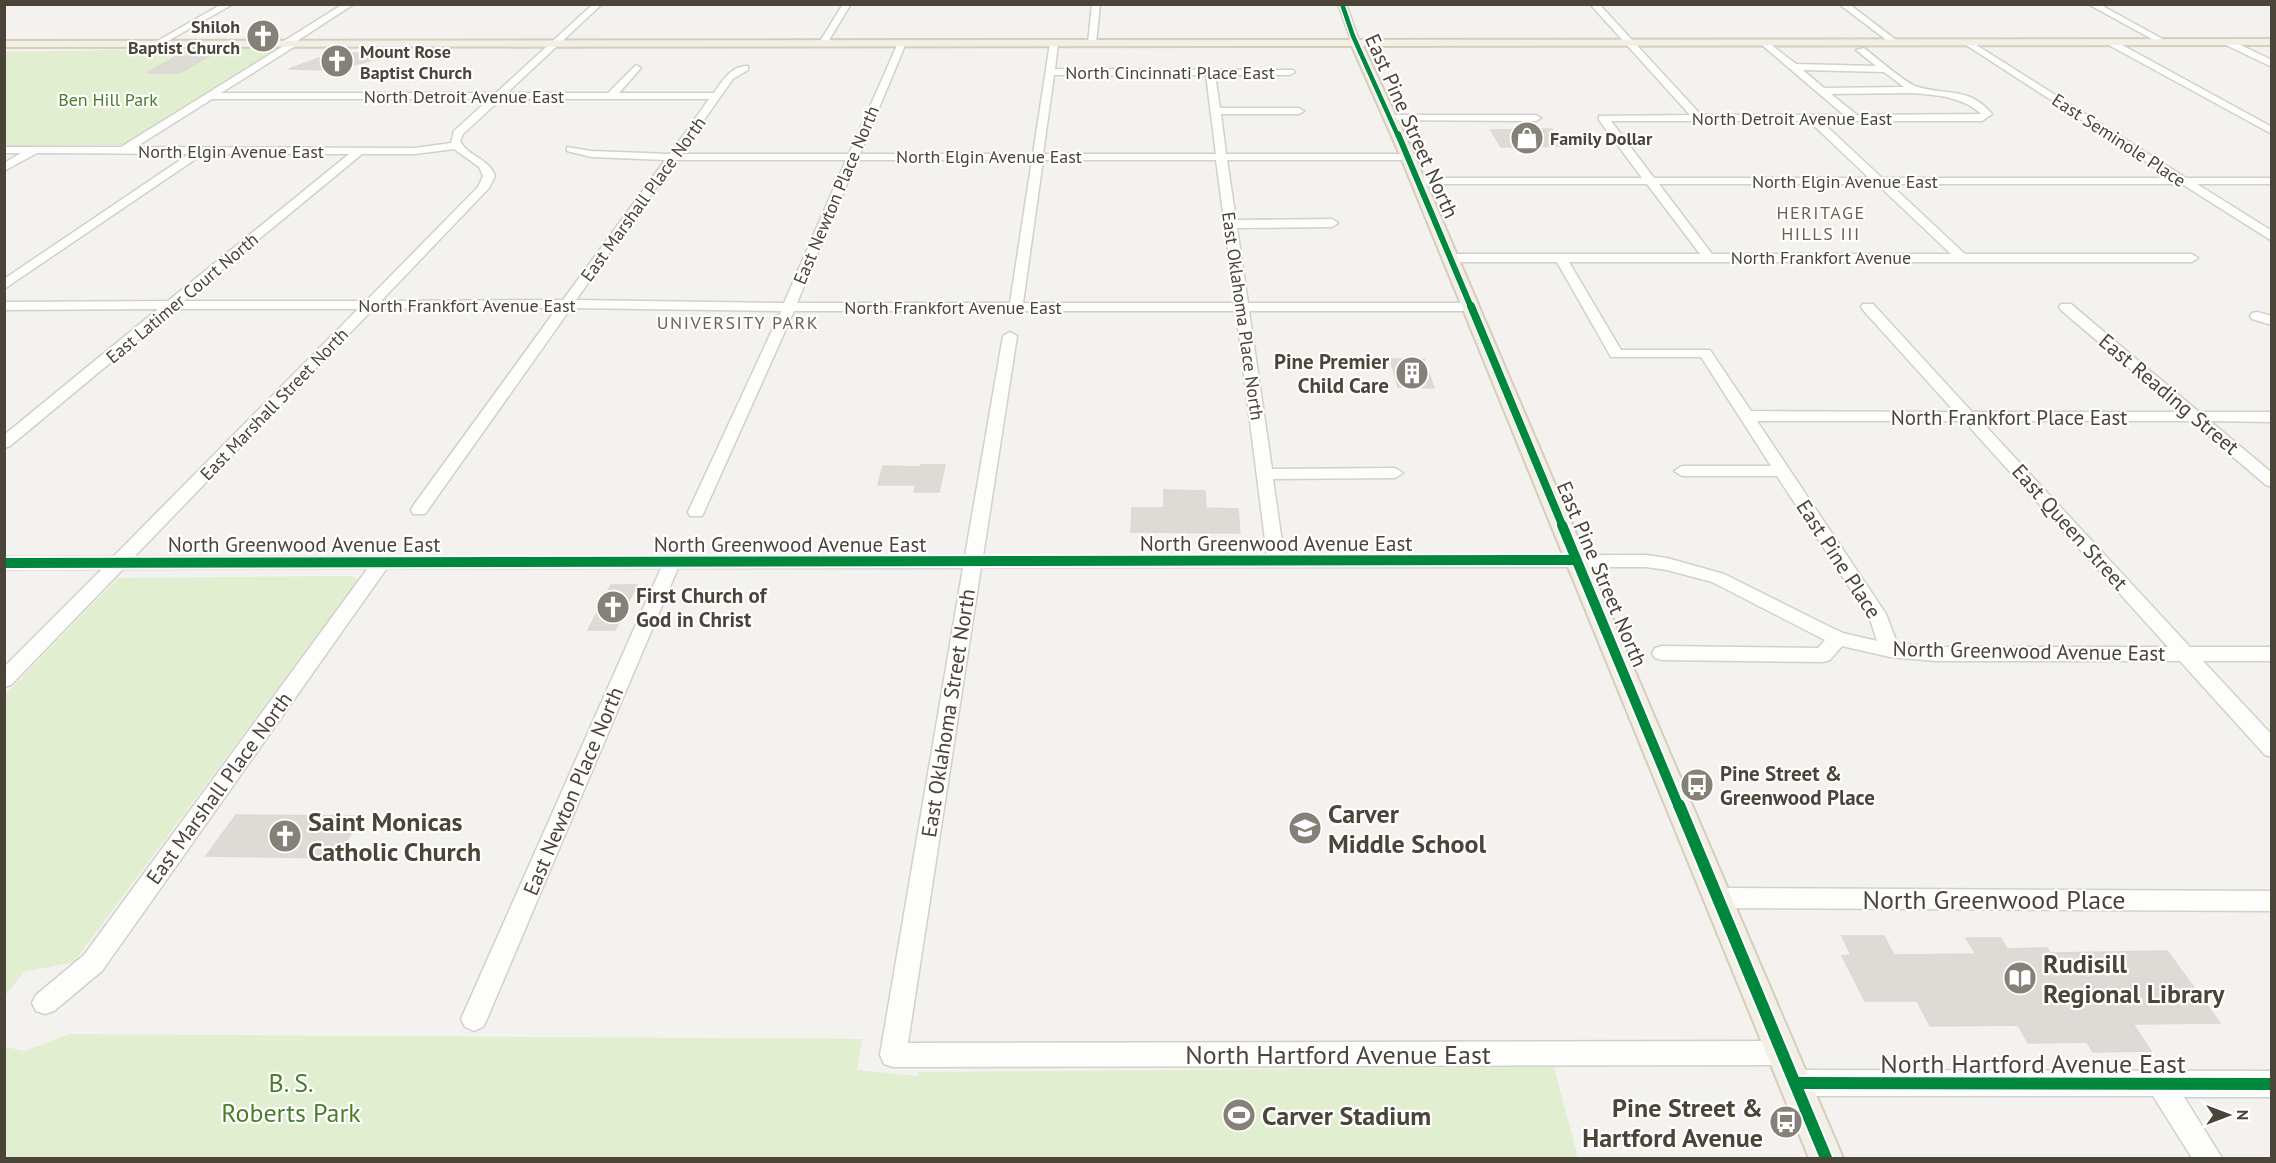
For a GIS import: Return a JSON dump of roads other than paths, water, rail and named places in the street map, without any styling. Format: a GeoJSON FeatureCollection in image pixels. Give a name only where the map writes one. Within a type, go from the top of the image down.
{"type":"FeatureCollection","features":[{"type":"Feature","properties":{"kind":"main road","name":"East Pine Street North"},"geometry":{"type":"LineString","coordinates":[[1356,42],[1408,157],[1826,1158]]}},
{"type":"Feature","properties":{"kind":"main road"},"geometry":{"type":"LineString","coordinates":[[4,44],[2271,42]]}},
{"type":"Feature","properties":{"kind":"street"},"geometry":{"type":"LineString","coordinates":[[156,44],[229,4]]}},
{"type":"Feature","properties":{"kind":"street"},"geometry":{"type":"LineString","coordinates":[[124,150],[350,4]]}},
{"type":"Feature","properties":{"kind":"street"},"geometry":{"type":"LineString","coordinates":[[456,146],[458,133],[598,4]]}},
{"type":"Feature","properties":{"kind":"street"},"geometry":{"type":"LineString","coordinates":[[824,43],[847,4]]}},
{"type":"Feature","properties":{"kind":"street"},"geometry":{"type":"LineString","coordinates":[[1092,43],[1096,4]]}},
{"type":"Feature","properties":{"kind":"street","name":"East Pine Street North"},"geometry":{"type":"LineString","coordinates":[[1342,4],[1356,42]]}},
{"type":"Feature","properties":{"kind":"street"},"geometry":{"type":"LineString","coordinates":[[1594,4],[1698,118]]}},
{"type":"Feature","properties":{"kind":"street"},"geometry":{"type":"LineString","coordinates":[[1843,4],[1896,42]]}},
{"type":"Feature","properties":{"kind":"street"},"geometry":{"type":"LineString","coordinates":[[2091,4],[2164,42]]}},
{"type":"Feature","properties":{"kind":"street"},"geometry":{"type":"LineString","coordinates":[[2110,42],[2271,131]]}},
{"type":"Feature","properties":{"kind":"street"},"geometry":{"type":"LineString","coordinates":[[2227,42],[2271,64]]}},
{"type":"Feature","properties":{"kind":"street","name":"East Newton Place North"},"geometry":{"type":"LineString","coordinates":[[696,512],[789,307],[902,43]]}},
{"type":"Feature","properties":{"kind":"street"},"geometry":{"type":"LineString","coordinates":[[1016,307],[1054,43]]}},
{"type":"Feature","properties":{"kind":"street"},"geometry":{"type":"LineString","coordinates":[[1765,43],[1854,118]]}},
{"type":"Feature","properties":{"kind":"street","name":"East Seminole Place"},"geometry":{"type":"LineString","coordinates":[[1967,43],[2271,237]]}},
{"type":"Feature","properties":{"kind":"street"},"geometry":{"type":"LineString","coordinates":[[1861,50],[1914,90]]}},
{"type":"Feature","properties":{"kind":"street"},"geometry":{"type":"LineString","coordinates":[[1793,67],[1883,67]]}},
{"type":"Feature","properties":{"kind":"street"},"geometry":{"type":"LineString","coordinates":[[611,96],[636,68]]}},
{"type":"Feature","properties":{"kind":"street","name":"East Marshall Place North"},"geometry":{"type":"LineString","coordinates":[[419,510],[730,77],[745,68]]}},
{"type":"Feature","properties":{"kind":"street","name":"North Cincinnati Place East"},"geometry":{"type":"LineString","coordinates":[[1050,72],[1290,72]]}},
{"type":"Feature","properties":{"kind":"street","name":"East Oklahoma Place North"},"geometry":{"type":"LineString","coordinates":[[1210,72],[1276,561]]}},
{"type":"Feature","properties":{"kind":"street"},"geometry":{"type":"LineString","coordinates":[[1821,91],[1914,90]]}},
{"type":"Feature","properties":{"kind":"street","name":"North Detroit Avenue East"},"geometry":{"type":"LineString","coordinates":[[1650,180],[1603,118],[1982,118],[1987,114],[1984,109],[1964,97],[1946,91],[1914,90]]}},
{"type":"Feature","properties":{"kind":"street","name":"North Detroit Avenue East"},"geometry":{"type":"LineString","coordinates":[[210,96],[717,96]]}},
{"type":"Feature","properties":{"kind":"street"},"geometry":{"type":"LineString","coordinates":[[1216,111],[1299,111]]}},
{"type":"Feature","properties":{"kind":"street"},"geometry":{"type":"LineString","coordinates":[[1811,117],[1961,257]]}},
{"type":"Feature","properties":{"kind":"street"},"geometry":{"type":"LineString","coordinates":[[1391,118],[1536,118]]}},
{"type":"Feature","properties":{"kind":"street","name":"North Elgin Avenue East"},"geometry":{"type":"LineString","coordinates":[[4,150],[421,151],[456,146]]}},
{"type":"Feature","properties":{"kind":"street","name":"East Marshall Street North"},"geometry":{"type":"LineString","coordinates":[[4,680],[488,181],[489,172],[484,165],[460,151],[456,146]]}},
{"type":"Feature","properties":{"kind":"street","name":"North Elgin Avenue East"},"geometry":{"type":"LineString","coordinates":[[571,148],[591,154],[674,157],[1408,157]]}},
{"type":"Feature","properties":{"kind":"street"},"geometry":{"type":"LineString","coordinates":[[4,168],[34,150]]}},
{"type":"Feature","properties":{"kind":"street"},"geometry":{"type":"LineString","coordinates":[[4,285],[200,151]]}},
{"type":"Feature","properties":{"kind":"street","name":"East Latimer Court North"},"geometry":{"type":"LineString","coordinates":[[4,443],[359,151]]}},
{"type":"Feature","properties":{"kind":"street"},"geometry":{"type":"LineString","coordinates":[[1650,180],[1708,257]]}},
{"type":"Feature","properties":{"kind":"street","name":"North Elgin Avenue East"},"geometry":{"type":"LineString","coordinates":[[1418,181],[2271,181]]}},
{"type":"Feature","properties":{"kind":"street"},"geometry":{"type":"LineString","coordinates":[[1231,224],[1332,224]]}},
{"type":"Feature","properties":{"kind":"street","name":"North Frankfort Avenue"},"geometry":{"type":"LineString","coordinates":[[1450,258],[2192,258]]}},
{"type":"Feature","properties":{"kind":"street","name":"East Pine Place"},"geometry":{"type":"LineString","coordinates":[[1561,258],[1616,354],[1705,353],[1879,618],[1890,650]]}},
{"type":"Feature","properties":{"kind":"street","name":"North Frankfort Avenue East"},"geometry":{"type":"LineString","coordinates":[[4,306],[568,304],[789,307],[1470,307]]}},
{"type":"Feature","properties":{"kind":"street","name":"East Queen Street"},"geometry":{"type":"LineString","coordinates":[[1868,307],[2271,748]]}},
{"type":"Feature","properties":{"kind":"street","name":"East Reading Street"},"geometry":{"type":"LineString","coordinates":[[2066,307],[2271,482]]}},
{"type":"Feature","properties":{"kind":"street"},"geometry":{"type":"LineString","coordinates":[[2257,316],[2271,321]]}},
{"type":"Feature","properties":{"kind":"street","name":"East Oklahoma Street North"},"geometry":{"type":"LineString","coordinates":[[893,1055],[1010,336]]}},
{"type":"Feature","properties":{"kind":"street","name":"North Frankfort Place East"},"geometry":{"type":"LineString","coordinates":[[1746,416],[2271,417]]}},
{"type":"Feature","properties":{"kind":"street"},"geometry":{"type":"LineString","coordinates":[[1682,471],[1783,471]]}},
{"type":"Feature","properties":{"kind":"street"},"geometry":{"type":"LineString","coordinates":[[1265,474],[1395,473]]}},
{"type":"Feature","properties":{"kind":"street","name":"North Greenwood Avenue East"},"geometry":{"type":"LineString","coordinates":[[4,563],[1646,561],[1699,572],[1742,588],[1838,638],[1890,650],[1936,654],[2271,654]]}},
{"type":"Feature","properties":{"kind":"street","name":"East Marshall Place North"},"geometry":{"type":"LineString","coordinates":[[45,1003],[93,963],[382,562]]}},
{"type":"Feature","properties":{"kind":"street","name":"East Newton Place North"},"geometry":{"type":"LineString","coordinates":[[474,1020],[672,562]]}},
{"type":"Feature","properties":{"kind":"street"},"geometry":{"type":"LineString","coordinates":[[1804,653],[1817,629]]}},
{"type":"Feature","properties":{"kind":"street"},"geometry":{"type":"LineString","coordinates":[[1662,653],[1823,655],[1838,638]]}},
{"type":"Feature","properties":{"kind":"street","name":"North Greenwood Place"},"geometry":{"type":"LineString","coordinates":[[1717,898],[2271,901]]}},
{"type":"Feature","properties":{"kind":"street","name":"North Hartford Avenue East"},"geometry":{"type":"LineString","coordinates":[[893,1055],[1789,1068],[2160,1084],[2271,1084]]}},
{"type":"Feature","properties":{"kind":"street"},"geometry":{"type":"LineString","coordinates":[[2160,1084],[2208,1158]]}},
{"type":"Feature","properties":{"kind":"place","name":"Shiloh Baptist Church"},"geometry":{"type":"Point","coordinates":[263,36]}},
{"type":"Feature","properties":{"kind":"place","name":"Mount Rose Baptist Church"},"geometry":{"type":"Point","coordinates":[337,61]}},
{"type":"Feature","properties":{"kind":"place","name":"Family Dollar"},"geometry":{"type":"Point","coordinates":[1527,138]}},
{"type":"Feature","properties":{"kind":"place","name":"Pine Premier Child Care"},"geometry":{"type":"Point","coordinates":[1412,373]}},
{"type":"Feature","properties":{"kind":"place","name":"First Church of God in Christ"},"geometry":{"type":"Point","coordinates":[613,607]}},
{"type":"Feature","properties":{"kind":"place","name":"Pine Street & Greenwood Place"},"geometry":{"type":"Point","coordinates":[1697,785]}},
{"type":"Feature","properties":{"kind":"place","name":"Carver Middle School"},"geometry":{"type":"Point","coordinates":[1305,828]}},
{"type":"Feature","properties":{"kind":"place","name":"Saint Monicas Catholic Church"},"geometry":{"type":"Point","coordinates":[285,836]}},
{"type":"Feature","properties":{"kind":"place","name":"Rudisill Regional Library"},"geometry":{"type":"Point","coordinates":[2020,978]}},
{"type":"Feature","properties":{"kind":"place","name":"Carver Stadium"},"geometry":{"type":"Point","coordinates":[1239,1115]}},
{"type":"Feature","properties":{"kind":"place","name":"Pine Street & Hartford Avenue"},"geometry":{"type":"Point","coordinates":[1786,1122]}},
{"type":"Feature","properties":{"kind":"district","name":"HERITAGE HILLS III"},"geometry":{"type":"Point","coordinates":[1821,222]}},
{"type":"Feature","properties":{"kind":"district","name":"UNIVERSITY PARK"},"geometry":{"type":"Point","coordinates":[738,322]}},
{"type":"Feature","properties":{"kind":"park label","name":"Ben Hill Park"},"geometry":{"type":"Point","coordinates":[108,99]}},
{"type":"Feature","properties":{"kind":"park label","name":"B. S. Roberts Park"},"geometry":{"type":"Point","coordinates":[291,1097]}}]}
